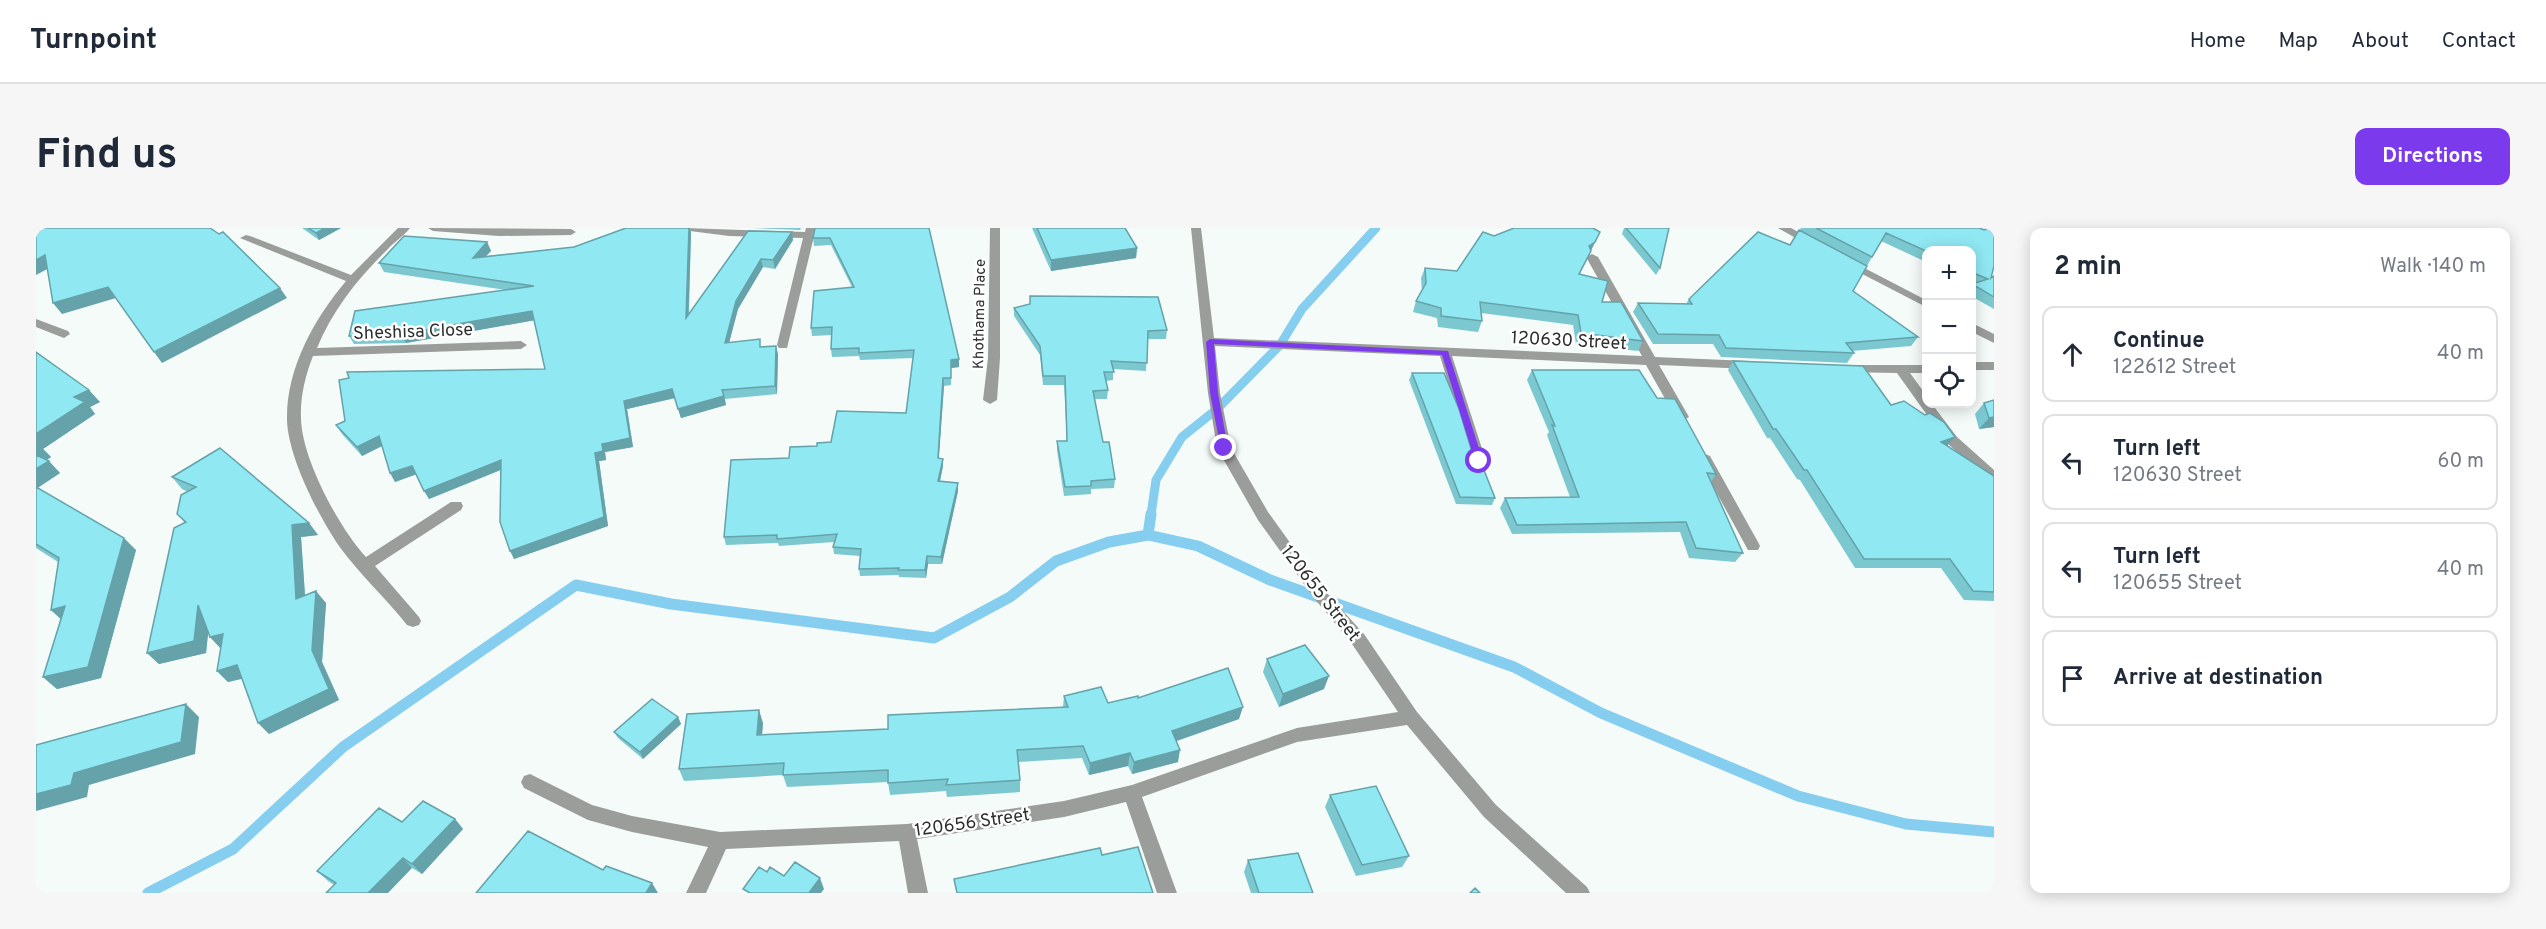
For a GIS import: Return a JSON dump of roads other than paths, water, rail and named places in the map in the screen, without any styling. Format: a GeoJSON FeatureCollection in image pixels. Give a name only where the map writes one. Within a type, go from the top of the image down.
{"type":"FeatureCollection","features":[{"type":"Feature","properties":{"kind":"street"},"geometry":{"type":"LineString","coordinates":[[405,228],[380,248],[352,279],[307,352],[298,382],[294,421],[309,474],[342,538],[413,621]]}},
{"type":"Feature","properties":{"kind":"street"},"geometry":{"type":"LineString","coordinates":[[433,228],[499,233],[571,232]]}},
{"type":"Feature","properties":{"kind":"street"},"geometry":{"type":"LineString","coordinates":[[690,228],[729,233],[810,231],[783,345]]}},
{"type":"Feature","properties":{"kind":"street","name":"Khothama Place"},"geometry":{"type":"LineString","coordinates":[[990,400],[994,358],[995,228]]}},
{"type":"Feature","properties":{"kind":"street","name":"120655 Street"},"geometry":{"type":"LineString","coordinates":[[1196,228],[1214,393],[1224,448],[1263,516],[1319,594],[1358,639],[1411,717],[1490,811],[1580,893]]}},
{"type":"Feature","properties":{"kind":"street"},"geometry":{"type":"LineString","coordinates":[[1783,228],[1922,302]]}},
{"type":"Feature","properties":{"kind":"street"},"geometry":{"type":"LineString","coordinates":[[1982,228],[1994,234]]}},
{"type":"Feature","properties":{"kind":"street"},"geometry":{"type":"LineString","coordinates":[[246,238],[352,279]]}},
{"type":"Feature","properties":{"kind":"street"},"geometry":{"type":"LineString","coordinates":[[1592,257],[1653,362],[1753,546]]}},
{"type":"Feature","properties":{"kind":"street"},"geometry":{"type":"LineString","coordinates":[[36,323],[64,334]]}},
{"type":"Feature","properties":{"kind":"street"},"geometry":{"type":"LineString","coordinates":[[1976,330],[1994,339]]}},
{"type":"Feature","properties":{"kind":"street","name":"120630 Street"},"geometry":{"type":"LineString","coordinates":[[1210,342],[1760,366]]}},
{"type":"Feature","properties":{"kind":"street","name":"Sheshisa Close"},"geometry":{"type":"LineString","coordinates":[[307,352],[521,345]]}},
{"type":"Feature","properties":{"kind":"street"},"geometry":{"type":"LineString","coordinates":[[1445,352],[1479,461]]}},
{"type":"Feature","properties":{"kind":"street"},"geometry":{"type":"LineString","coordinates":[[1976,366],[1994,366]]}},
{"type":"Feature","properties":{"kind":"street"},"geometry":{"type":"LineString","coordinates":[[1831,368],[1922,369]]}},
{"type":"Feature","properties":{"kind":"street"},"geometry":{"type":"LineString","coordinates":[[1902,370],[1952,440],[1994,477]]}},
{"type":"Feature","properties":{"kind":"street"},"geometry":{"type":"LineString","coordinates":[[365,565],[456,506]]}},
{"type":"Feature","properties":{"kind":"street","name":"120656 Street"},"geometry":{"type":"LineString","coordinates":[[530,782],[588,812],[632,824],[720,842],[907,832],[1064,809],[1132,793],[1297,735],[1411,717]]}},
{"type":"Feature","properties":{"kind":"street"},"geometry":{"type":"LineString","coordinates":[[1132,793],[1167,893]]}},
{"type":"Feature","properties":{"kind":"street"},"geometry":{"type":"LineString","coordinates":[[907,832],[918,893]]}},
{"type":"Feature","properties":{"kind":"street"},"geometry":{"type":"LineString","coordinates":[[696,893],[720,842]]}},
{"type":"Feature","properties":{"kind":"waterway"},"geometry":{"type":"LineString","coordinates":[[1151,515],[1156,480],[1182,437],[1217,409],[1280,345],[1302,309],[1376,228]]}},
{"type":"Feature","properties":{"kind":"waterway"},"geometry":{"type":"LineString","coordinates":[[1148,535],[1151,514]]}},
{"type":"Feature","properties":{"kind":"waterway"},"geometry":{"type":"LineString","coordinates":[[148,893],[233,849],[343,747],[576,585],[671,604],[934,638],[1010,597],[1056,561],[1109,542],[1148,535]]}},
{"type":"Feature","properties":{"kind":"waterway"},"geometry":{"type":"LineString","coordinates":[[1148,535],[1198,546],[1270,580],[1514,667],[1601,713],[1798,796],[1906,824],[1994,832]]}}]}
